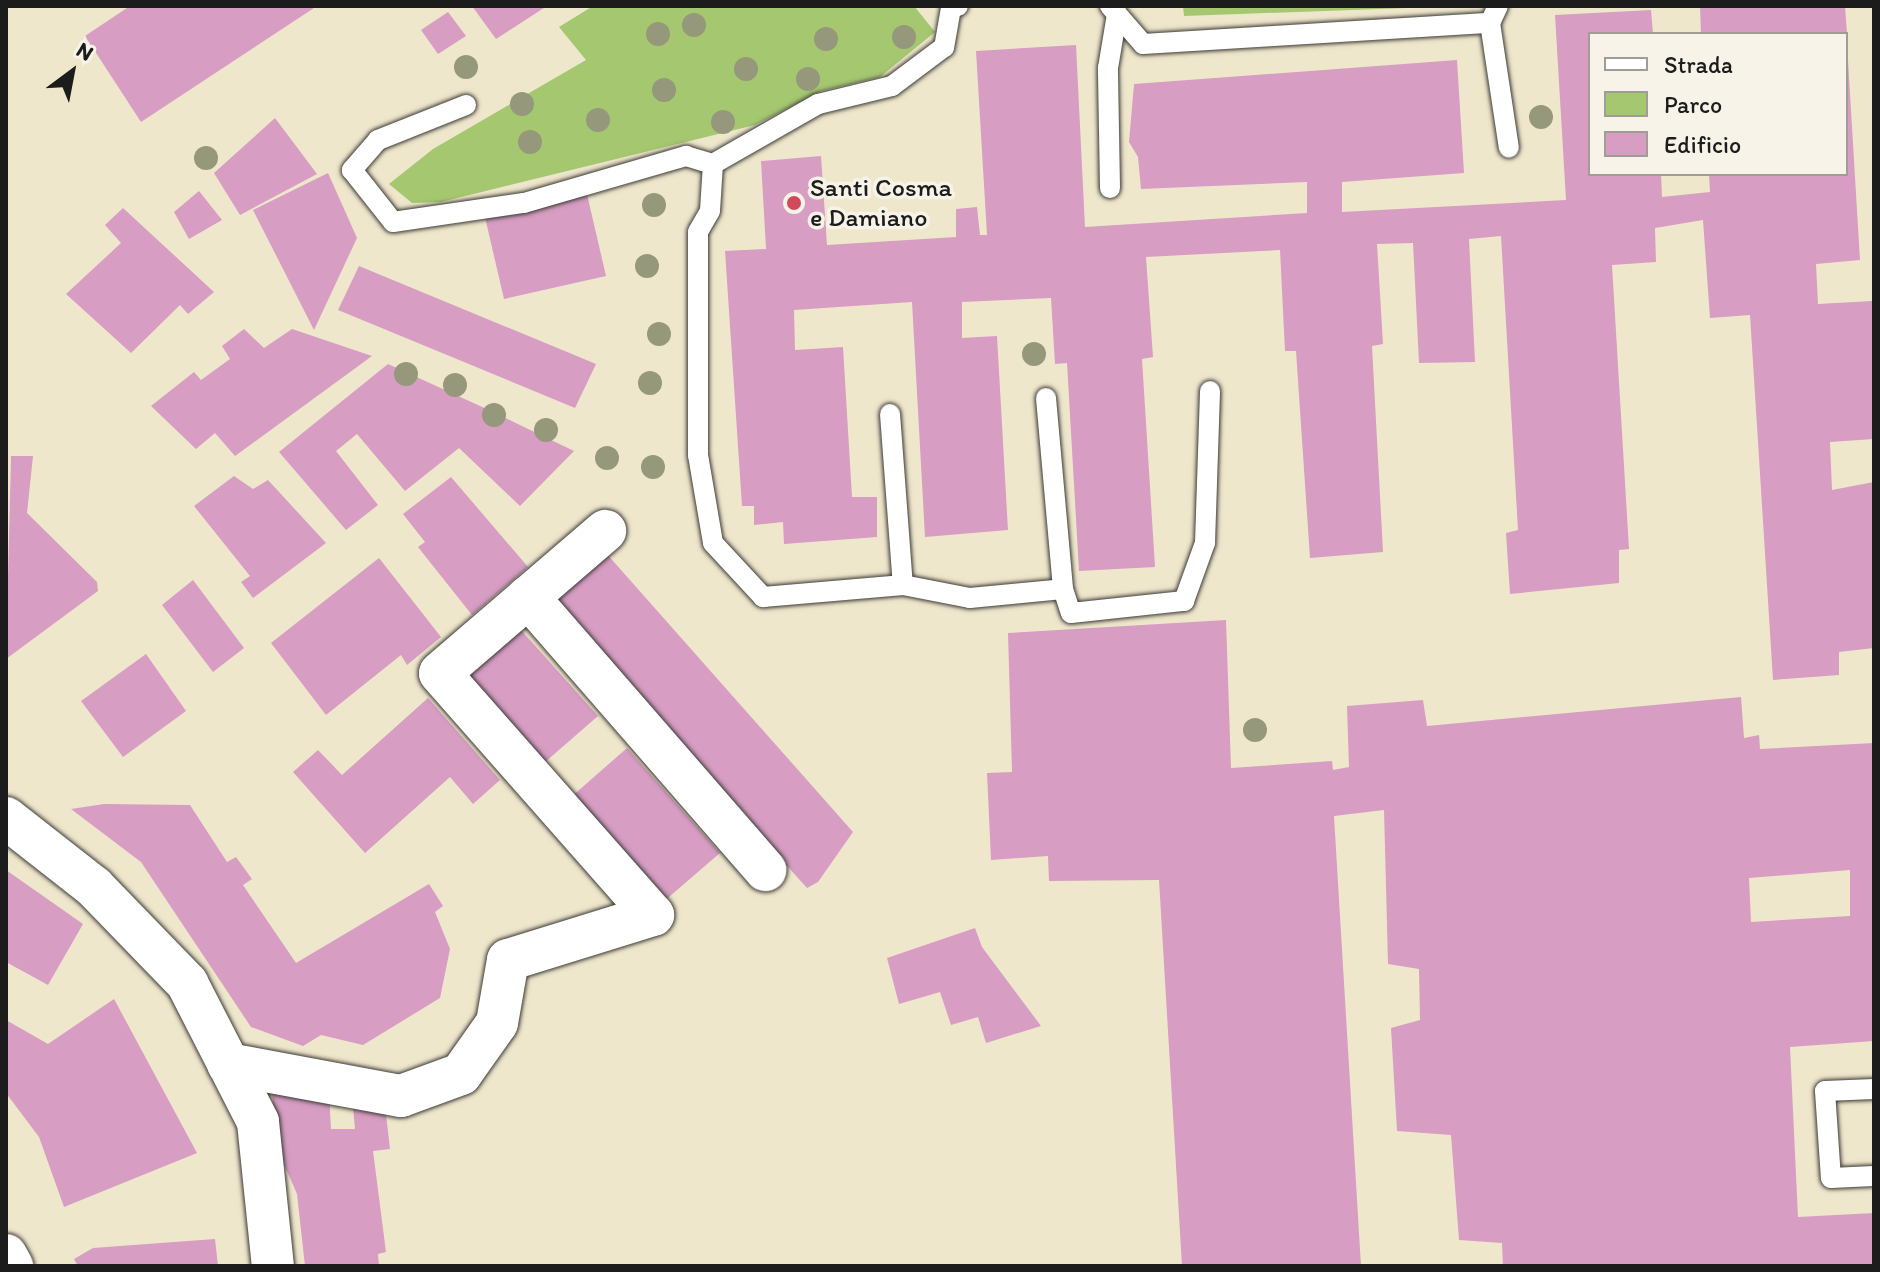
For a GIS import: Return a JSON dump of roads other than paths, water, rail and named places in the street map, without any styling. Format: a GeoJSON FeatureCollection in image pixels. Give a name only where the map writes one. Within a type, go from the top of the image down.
{"type":"FeatureCollection","features":[{"type":"Feature","properties":{"kind":"street"},"geometry":{"type":"LineString","coordinates":[[228,1064],[401,1096],[461,1074],[497,1023],[508,960],[653,915],[440,673],[605,531]]}},
{"type":"Feature","properties":{"kind":"street"},"geometry":{"type":"LineString","coordinates":[[528,597],[765,870]]}},
{"type":"Feature","properties":{"kind":"street"},"geometry":{"type":"LineString","coordinates":[[6,818],[94,887],[187,983],[258,1122],[273,1266]]}},
{"type":"Feature","properties":{"kind":"street"},"geometry":{"type":"LineString","coordinates":[[6,1255],[12,1266]]}},
{"type":"Feature","properties":{"kind":"lane"},"geometry":{"type":"LineString","coordinates":[[466,105],[378,140],[352,170],[393,222],[524,203],[686,156],[713,164],[818,104],[892,86],[944,47],[951,8],[958,6]]}},
{"type":"Feature","properties":{"kind":"lane"},"geometry":{"type":"LineString","coordinates":[[1114,10],[1143,44],[1494,14],[1509,148]]}},
{"type":"Feature","properties":{"kind":"lane"},"geometry":{"type":"LineString","coordinates":[[1110,188],[1108,68],[1114,10]]}},
{"type":"Feature","properties":{"kind":"lane"},"geometry":{"type":"LineString","coordinates":[[713,164],[710,211],[698,232],[698,455],[713,543],[763,597],[903,585],[970,598],[1063,589]]}},
{"type":"Feature","properties":{"kind":"lane"},"geometry":{"type":"LineString","coordinates":[[1046,398],[1063,589],[1071,613],[1184,601],[1205,543],[1210,391]]}},
{"type":"Feature","properties":{"kind":"lane"},"geometry":{"type":"LineString","coordinates":[[890,414],[903,585]]}},
{"type":"Feature","properties":{"kind":"lane"},"geometry":{"type":"LineString","coordinates":[[1874,1089],[1825,1091],[1831,1178],[1874,1176]]}},
{"type":"Feature","properties":{"kind":"place","name":"Santi Cosma e Damiano"},"geometry":{"type":"Point","coordinates":[794,203]}}]}
